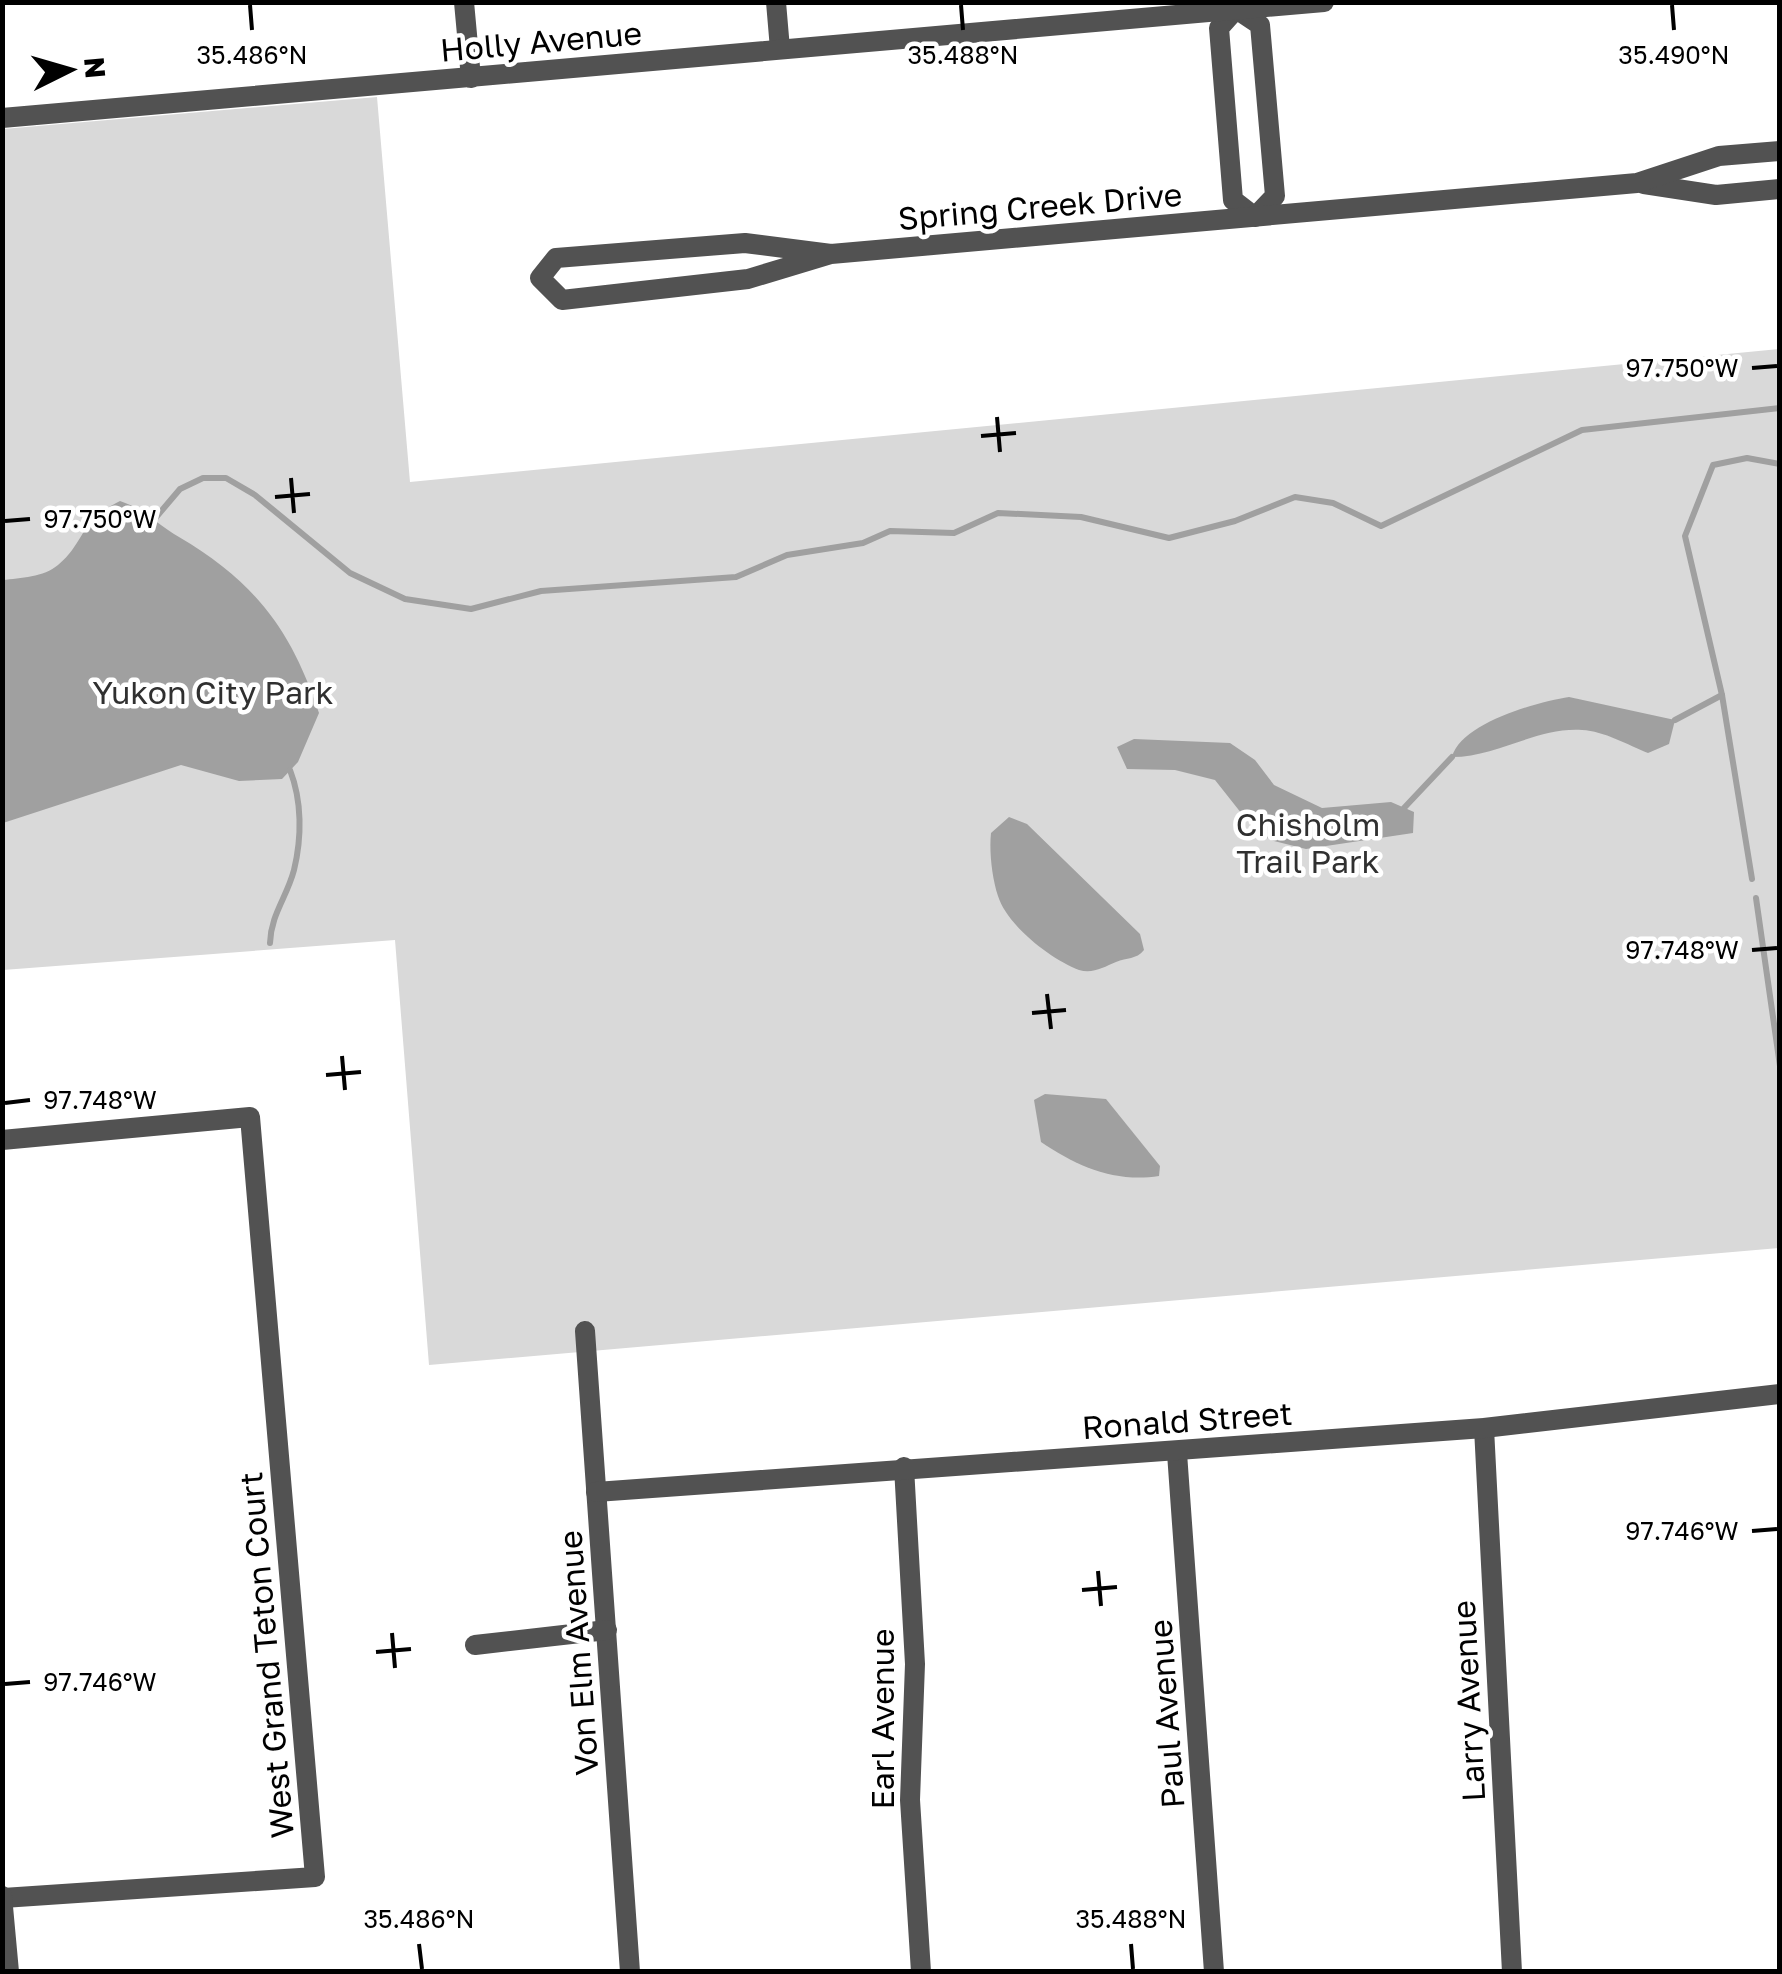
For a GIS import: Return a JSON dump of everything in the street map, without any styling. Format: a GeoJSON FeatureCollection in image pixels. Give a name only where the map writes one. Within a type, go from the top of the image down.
{"type":"FeatureCollection","features":[{"type":"Feature","properties":{"kind":"street"},"geometry":{"type":"LineString","coordinates":[[464,2],[470,78]]}},
{"type":"Feature","properties":{"kind":"street"},"geometry":{"type":"LineString","coordinates":[[776,2],[780,49]]}},
{"type":"Feature","properties":{"kind":"street","name":"Holly Avenue"},"geometry":{"type":"LineString","coordinates":[[2,118],[780,49],[1092,12],[1236,9],[1324,2]]}},
{"type":"Feature","properties":{"kind":"street"},"geometry":{"type":"LineString","coordinates":[[1236,9],[1260,25],[1262,44],[1275,196],[1255,217],[1233,200],[1218,28],[1236,9]]}},
{"type":"Feature","properties":{"kind":"street","name":"Spring Creek Drive"},"geometry":{"type":"LineString","coordinates":[[1637,183],[1719,156],[1780,150]]}},
{"type":"Feature","properties":{"kind":"street","name":"Spring Creek Drive"},"geometry":{"type":"LineString","coordinates":[[831,254],[745,243],[556,258],[540,278],[562,300],[748,279],[831,254],[1637,183],[1716,194],[1780,189]]}},
{"type":"Feature","properties":{"kind":"street","name":"West Grand Teton Court"},"geometry":{"type":"LineString","coordinates":[[2,1140],[250,1117],[315,1877],[3,1898]]}},
{"type":"Feature","properties":{"kind":"street","name":"Von Elm Avenue"},"geometry":{"type":"LineString","coordinates":[[585,1331],[630,1972]]}},
{"type":"Feature","properties":{"kind":"street","name":"Ronald Street"},"geometry":{"type":"LineString","coordinates":[[596,1492],[1484,1428],[1780,1394]]}},
{"type":"Feature","properties":{"kind":"street","name":"Larry Avenue"},"geometry":{"type":"LineString","coordinates":[[1484,1428],[1512,1972]]}},
{"type":"Feature","properties":{"kind":"street","name":"Paul Avenue"},"geometry":{"type":"LineString","coordinates":[[1177,1452],[1214,1972]]}},
{"type":"Feature","properties":{"kind":"street","name":"Earl Avenue"},"geometry":{"type":"LineString","coordinates":[[904,1467],[915,1664],[910,1800],[921,1972]]}},
{"type":"Feature","properties":{"kind":"street"},"geometry":{"type":"LineString","coordinates":[[475,1645],[607,1630]]}},
{"type":"Feature","properties":{"kind":"street"},"geometry":{"type":"LineString","coordinates":[[3,1898],[9,1972]]}},
{"type":"Feature","properties":{"kind":"green space","name":"Chisholm Trail Park"},"geometry":{"type":"Polygon","coordinates":[[[377,97],[410,482],[1779,349],[1779,1248],[429,1365],[395,940],[3,970],[3,129],[377,97]]]}},
{"type":"Feature","properties":{"kind":"shaded area"},"geometry":{"type":"Polygon","coordinates":[[[120,501],[206,554],[249,590],[267,610],[296,656],[319,713],[298,762],[282,779],[239,781],[181,765],[3,823],[3,580],[52,569],[67,557],[96,517],[120,501]]]}},
{"type":"Feature","properties":{"kind":"shaded area"},"geometry":{"type":"Polygon","coordinates":[[[1569,697],[1675,720],[1669,744],[1648,753],[1599,733],[1565,730],[1452,757],[1458,745],[1485,724],[1520,709],[1569,697]]]}},
{"type":"Feature","properties":{"kind":"shaded area"},"geometry":{"type":"Polygon","coordinates":[[[1134,739],[1230,743],[1255,760],[1274,785],[1322,808],[1391,802],[1414,812],[1413,833],[1306,849],[1270,840],[1253,828],[1215,780],[1175,770],[1127,769],[1117,747],[1134,739]]]}},
{"type":"Feature","properties":{"kind":"shaded area"},"geometry":{"type":"Polygon","coordinates":[[[1009,817],[1027,824],[1140,934],[1144,950],[1141,953],[1098,969],[1079,970],[1043,949],[1020,929],[998,896],[990,848],[991,833],[1009,817]]]}},
{"type":"Feature","properties":{"kind":"shaded area"},"geometry":{"type":"Polygon","coordinates":[[[1045,1094],[1106,1099],[1160,1166],[1159,1176],[1127,1177],[1097,1171],[1041,1142],[1034,1100],[1045,1094]]]}},
{"type":"Feature","properties":{"kind":"waterway"},"geometry":{"type":"LineString","coordinates":[[152,522],[180,489],[203,478],[226,478],[255,495],[350,573],[405,599],[471,609],[541,591],[736,577],[787,555],[863,543],[890,531],[954,533],[998,513],[1081,517],[1169,538],[1235,521],[1295,497],[1333,503],[1381,526],[1582,430],[1780,408]]}},
{"type":"Feature","properties":{"kind":"waterway"},"geometry":{"type":"LineString","coordinates":[[1752,879],[1722,695],[1685,536],[1713,465],[1747,458],[1780,464]]}},
{"type":"Feature","properties":{"kind":"waterway"},"geometry":{"type":"LineString","coordinates":[[1675,720],[1722,695]]}},
{"type":"Feature","properties":{"kind":"waterway"},"geometry":{"type":"LineString","coordinates":[[1404,808],[1452,757]]}},
{"type":"Feature","properties":{"kind":"waterway"},"geometry":{"type":"LineString","coordinates":[[270,943],[273,923],[294,870],[298,845],[299,807],[290,770]]}},
{"type":"Feature","properties":{"kind":"waterway"},"geometry":{"type":"LineString","coordinates":[[1756,898],[1780,1066]]}},
{"type":"Feature","properties":{"kind":"park label","name":"Yukon City Park"},"geometry":{"type":"Point","coordinates":[213,692]}}]}
